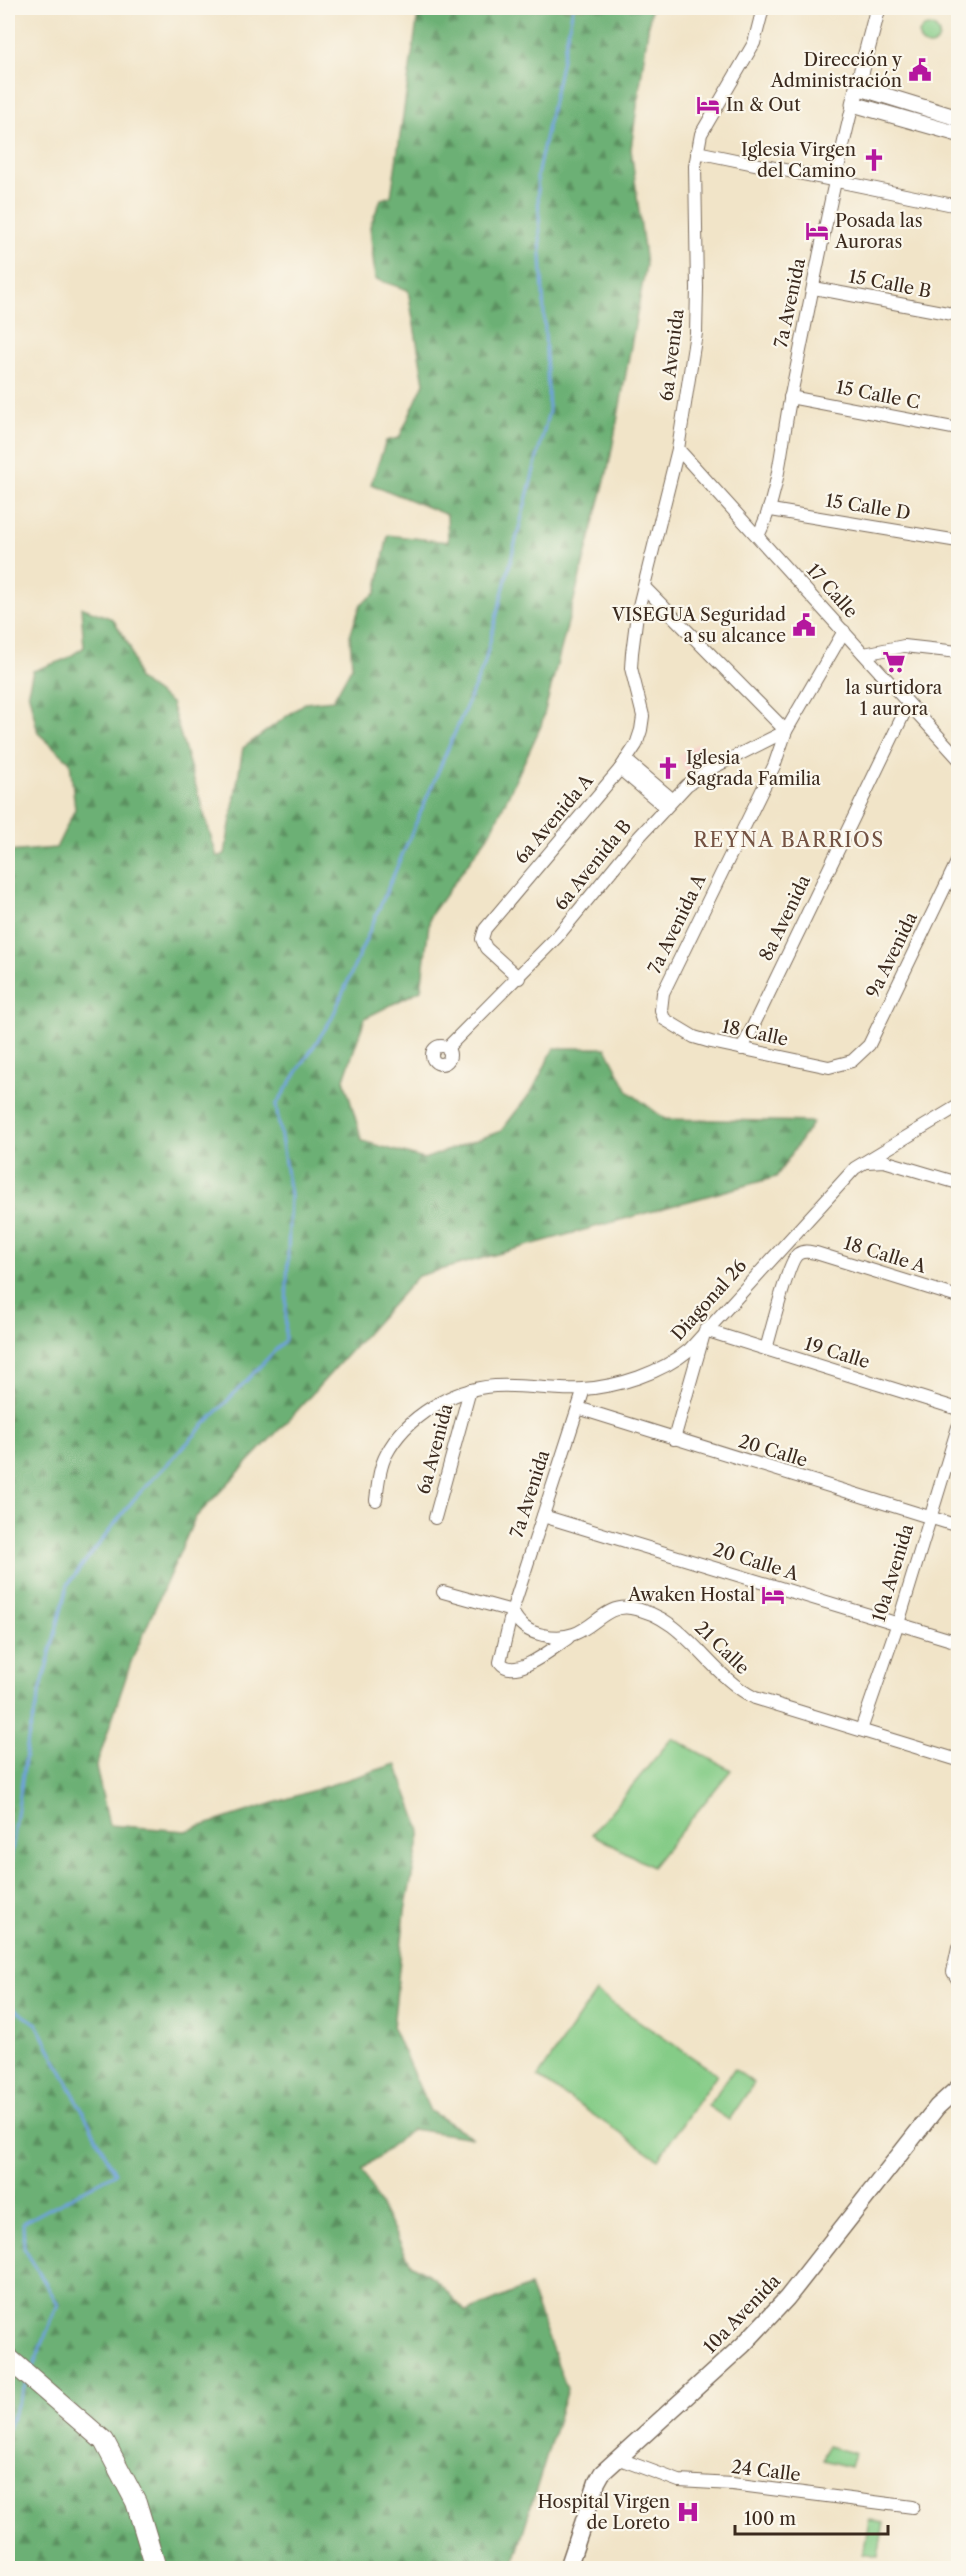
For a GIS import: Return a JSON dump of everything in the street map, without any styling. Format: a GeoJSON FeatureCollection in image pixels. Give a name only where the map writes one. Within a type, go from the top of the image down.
{"type":"FeatureCollection","features":[{"type":"Feature","properties":{"kind":"highway"},"geometry":{"type":"LineString","coordinates":[[8,2358],[104,2441],[136,2502],[156,2568]]}},
{"type":"Feature","properties":{"kind":"highway"},"geometry":{"type":"LineString","coordinates":[[8,2374],[90,2444],[114,2481],[145,2568]]}},
{"type":"Feature","properties":{"kind":"main road","name":"10a Avenida"},"geometry":{"type":"LineString","coordinates":[[568,2568],[597,2482],[617,2458],[744,2345],[787,2298],[937,2107],[958,2088]]}},
{"type":"Feature","properties":{"kind":"street","name":"6a Avenida"},"geometry":{"type":"LineString","coordinates":[[643,717],[630,668],[637,614],[678,449],[696,333],[698,288],[694,166],[701,134],[754,43],[764,8]]}},
{"type":"Feature","properties":{"kind":"street","name":"7a Avenida"},"geometry":{"type":"LineString","coordinates":[[758,536],[771,510],[790,396],[814,288],[833,182],[878,8]]}},
{"type":"Feature","properties":{"kind":"street"},"geometry":{"type":"LineString","coordinates":[[857,87],[958,118]]}},
{"type":"Feature","properties":{"kind":"street"},"geometry":{"type":"LineString","coordinates":[[854,104],[958,134]]}},
{"type":"Feature","properties":{"kind":"street"},"geometry":{"type":"LineString","coordinates":[[697,152],[833,182],[958,206]]}},
{"type":"Feature","properties":{"kind":"street","name":"15 Calle B"},"geometry":{"type":"LineString","coordinates":[[814,288],[958,315]]}},
{"type":"Feature","properties":{"kind":"street","name":"15 Calle C"},"geometry":{"type":"LineString","coordinates":[[790,396],[958,429]]}},
{"type":"Feature","properties":{"kind":"street","name":"17 Calle"},"geometry":{"type":"LineString","coordinates":[[678,449],[958,758]]}},
{"type":"Feature","properties":{"kind":"street","name":"15 Calle D"},"geometry":{"type":"LineString","coordinates":[[771,510],[958,541]]}},
{"type":"Feature","properties":{"kind":"street"},"geometry":{"type":"LineString","coordinates":[[645,588],[786,731]]}},
{"type":"Feature","properties":{"kind":"street","name":"7a Avenida A"},"geometry":{"type":"LineString","coordinates":[[661,1010],[663,993],[774,766],[786,731],[844,631]]}},
{"type":"Feature","properties":{"kind":"street"},"geometry":{"type":"LineString","coordinates":[[864,654],[904,646],[958,652]]}},
{"type":"Feature","properties":{"kind":"street","name":"8a Avenida"},"geometry":{"type":"LineString","coordinates":[[742,1049],[908,705]]}},
{"type":"Feature","properties":{"kind":"street","name":"6a Avenida A"},"geometry":{"type":"LineString","coordinates":[[519,978],[486,948],[482,939],[485,929],[623,764],[636,744],[643,717]]}},
{"type":"Feature","properties":{"kind":"street","name":"6a Avenida B"},"geometry":{"type":"LineString","coordinates":[[447,1048],[519,978],[557,937],[668,803],[687,785],[714,767],[786,731]]}},
{"type":"Feature","properties":{"kind":"street"},"geometry":{"type":"LineString","coordinates":[[623,764],[668,803]]}},
{"type":"Feature","properties":{"kind":"street","name":"9a Avenida"},"geometry":{"type":"LineString","coordinates":[[852,1061],[868,1045],[958,860]]}},
{"type":"Feature","properties":{"kind":"street","name":"18 Calle"},"geometry":{"type":"LineString","coordinates":[[661,1010],[664,1019],[671,1025],[694,1037],[829,1067],[852,1061]]}},
{"type":"Feature","properties":{"kind":"street","name":"Diagonal 26"},"geometry":{"type":"LineString","coordinates":[[376,1500],[386,1455],[404,1430],[434,1407],[470,1390],[510,1385],[584,1389],[662,1368],[689,1350],[855,1168],[958,1106]]}},
{"type":"Feature","properties":{"kind":"street"},"geometry":{"type":"LineString","coordinates":[[865,1162],[884,1161],[958,1183]]}},
{"type":"Feature","properties":{"kind":"street","name":"18 Calle A"},"geometry":{"type":"LineString","coordinates":[[766,1349],[789,1270],[796,1256],[801,1252],[816,1253],[958,1296]]}},
{"type":"Feature","properties":{"kind":"street"},"geometry":{"type":"LineString","coordinates":[[674,1439],[705,1330]]}},
{"type":"Feature","properties":{"kind":"street","name":"19 Calle"},"geometry":{"type":"LineString","coordinates":[[705,1330],[958,1409]]}},
{"type":"Feature","properties":{"kind":"street","name":"7a Avenida"},"geometry":{"type":"LineString","coordinates":[[568,1638],[523,1667],[513,1669],[503,1667],[500,1662],[512,1611],[584,1389]]}},
{"type":"Feature","properties":{"kind":"street","name":"6a Avenida"},"geometry":{"type":"LineString","coordinates":[[435,1518],[470,1390]]}},
{"type":"Feature","properties":{"kind":"street","name":"20 Calle"},"geometry":{"type":"LineString","coordinates":[[578,1408],[958,1526]]}},
{"type":"Feature","properties":{"kind":"street","name":"10a Avenida"},"geometry":{"type":"LineString","coordinates":[[861,1730],[898,1623],[958,1427]]}},
{"type":"Feature","properties":{"kind":"street","name":"20 Calle A"},"geometry":{"type":"LineString","coordinates":[[543,1516],[958,1642]]}},
{"type":"Feature","properties":{"kind":"street"},"geometry":{"type":"LineString","coordinates":[[443,1592],[512,1611],[517,1621],[526,1629],[553,1637],[568,1638]]}},
{"type":"Feature","properties":{"kind":"street","name":"21 Calle"},"geometry":{"type":"LineString","coordinates":[[568,1638],[582,1632],[608,1612],[619,1607],[644,1611],[670,1624],[724,1678],[744,1693],[958,1760]]}},
{"type":"Feature","properties":{"kind":"street"},"geometry":{"type":"LineString","coordinates":[[956,1976],[958,1948]]}},
{"type":"Feature","properties":{"kind":"street","name":"24 Calle"},"geometry":{"type":"LineString","coordinates":[[617,2458],[680,2481],[732,2484],[913,2507]]}},
{"type":"Feature","properties":{"kind":"shaded area"},"geometry":{"type":"Polygon","coordinates":[[[8,8],[11,8],[11,68],[8,67],[8,8]]]}},
{"type":"Feature","properties":{"kind":"shaded area"},"geometry":{"type":"Polygon","coordinates":[[[698,743],[712,765],[689,777],[678,756],[698,743]]]}},
{"type":"Feature","properties":{"kind":"green space"},"geometry":{"type":"Polygon","coordinates":[[[419,8],[651,8],[631,149],[646,265],[609,465],[541,726],[492,830],[430,916],[421,990],[365,1018],[344,1079],[362,1141],[424,1159],[501,1131],[532,1091],[554,1048],[606,1048],[628,1091],[665,1119],[813,1122],[776,1177],[418,1276],[294,1414],[195,1518],[131,1662],[96,1767],[109,1825],[186,1831],[396,1764],[421,1831],[405,1911],[393,2028],[430,2111],[473,2138],[412,2129],[362,2170],[411,2264],[434,2278],[466,2312],[529,2286],[567,2389],[512,2568],[8,2568],[8,852],[56,848],[75,809],[70,762],[38,733],[28,691],[33,671],[66,659],[84,647],[81,607],[113,619],[130,647],[138,679],[171,703],[217,857],[225,854],[243,748],[305,703],[333,700],[352,666],[350,635],[361,604],[376,593],[388,535],[448,542],[447,515],[371,484],[386,441],[399,438],[424,383],[408,290],[375,279],[370,226],[381,199],[391,196],[419,8]]]}},
{"type":"Feature","properties":{"kind":"green space"},"geometry":{"type":"Polygon","coordinates":[[[929,26],[936,29],[939,36],[936,43],[929,46],[922,43],[919,36],[922,29],[929,26]]]}},
{"type":"Feature","properties":{"kind":"green space"},"geometry":{"type":"Polygon","coordinates":[[[672,1738],[731,1770],[652,1867],[592,1834],[672,1738]]]}},
{"type":"Feature","properties":{"kind":"green space"},"geometry":{"type":"Polygon","coordinates":[[[596,1992],[717,2074],[658,2159],[538,2077],[596,1992]]]}},
{"type":"Feature","properties":{"kind":"green space"},"geometry":{"type":"Polygon","coordinates":[[[734,2069],[754,2083],[729,2120],[708,2106],[734,2069]]]}},
{"type":"Feature","properties":{"kind":"green space"},"geometry":{"type":"Polygon","coordinates":[[[827,2446],[854,2453],[850,2467],[823,2460],[827,2446]]]}},
{"type":"Feature","properties":{"kind":"green space"},"geometry":{"type":"Polygon","coordinates":[[[869,2521],[884,2523],[878,2557],[863,2554],[869,2521]]]}},
{"type":"Feature","properties":{"kind":"waterway"},"geometry":{"type":"LineString","coordinates":[[8,1878],[28,1739],[68,1584],[134,1499],[285,1340],[290,1195],[276,1105],[332,1018],[484,665],[549,411],[537,176],[573,8]]}},
{"type":"Feature","properties":{"kind":"waterway"},"geometry":{"type":"LineString","coordinates":[[8,2005],[37,2024],[115,2173],[23,2223],[24,2248],[58,2304],[32,2369]]}},
{"type":"Feature","properties":{"kind":"waterway"},"geometry":{"type":"LineString","coordinates":[[8,2428],[26,2383]]}},
{"type":"Feature","properties":{"kind":"place","name":"Dirección y Administración"},"geometry":{"type":"Point","coordinates":[920,70]}},
{"type":"Feature","properties":{"kind":"place","name":"In & Out"},"geometry":{"type":"Point","coordinates":[708,105]}},
{"type":"Feature","properties":{"kind":"place","name":"Iglesia Virgen del Camino"},"geometry":{"type":"Point","coordinates":[874,160]}},
{"type":"Feature","properties":{"kind":"place","name":"Posada las Auroras"},"geometry":{"type":"Point","coordinates":[817,231]}},
{"type":"Feature","properties":{"kind":"place","name":"VISEGUA Seguridad a su alcance"},"geometry":{"type":"Point","coordinates":[804,625]}},
{"type":"Feature","properties":{"kind":"place","name":"la surtidora 1 aurora"},"geometry":{"type":"Point","coordinates":[894,662]}},
{"type":"Feature","properties":{"kind":"place","name":"Iglesia Sagrada Familia"},"geometry":{"type":"Point","coordinates":[668,768]}},
{"type":"Feature","properties":{"kind":"place","name":"Awaken Hostal"},"geometry":{"type":"Point","coordinates":[773,1595]}},
{"type":"Feature","properties":{"kind":"place","name":"Hospital Virgen de Loreto"},"geometry":{"type":"Point","coordinates":[688,2512]}},
{"type":"Feature","properties":{"kind":"district","name":"REYNA BARRIOS"},"geometry":{"type":"Point","coordinates":[789,840]}}]}
